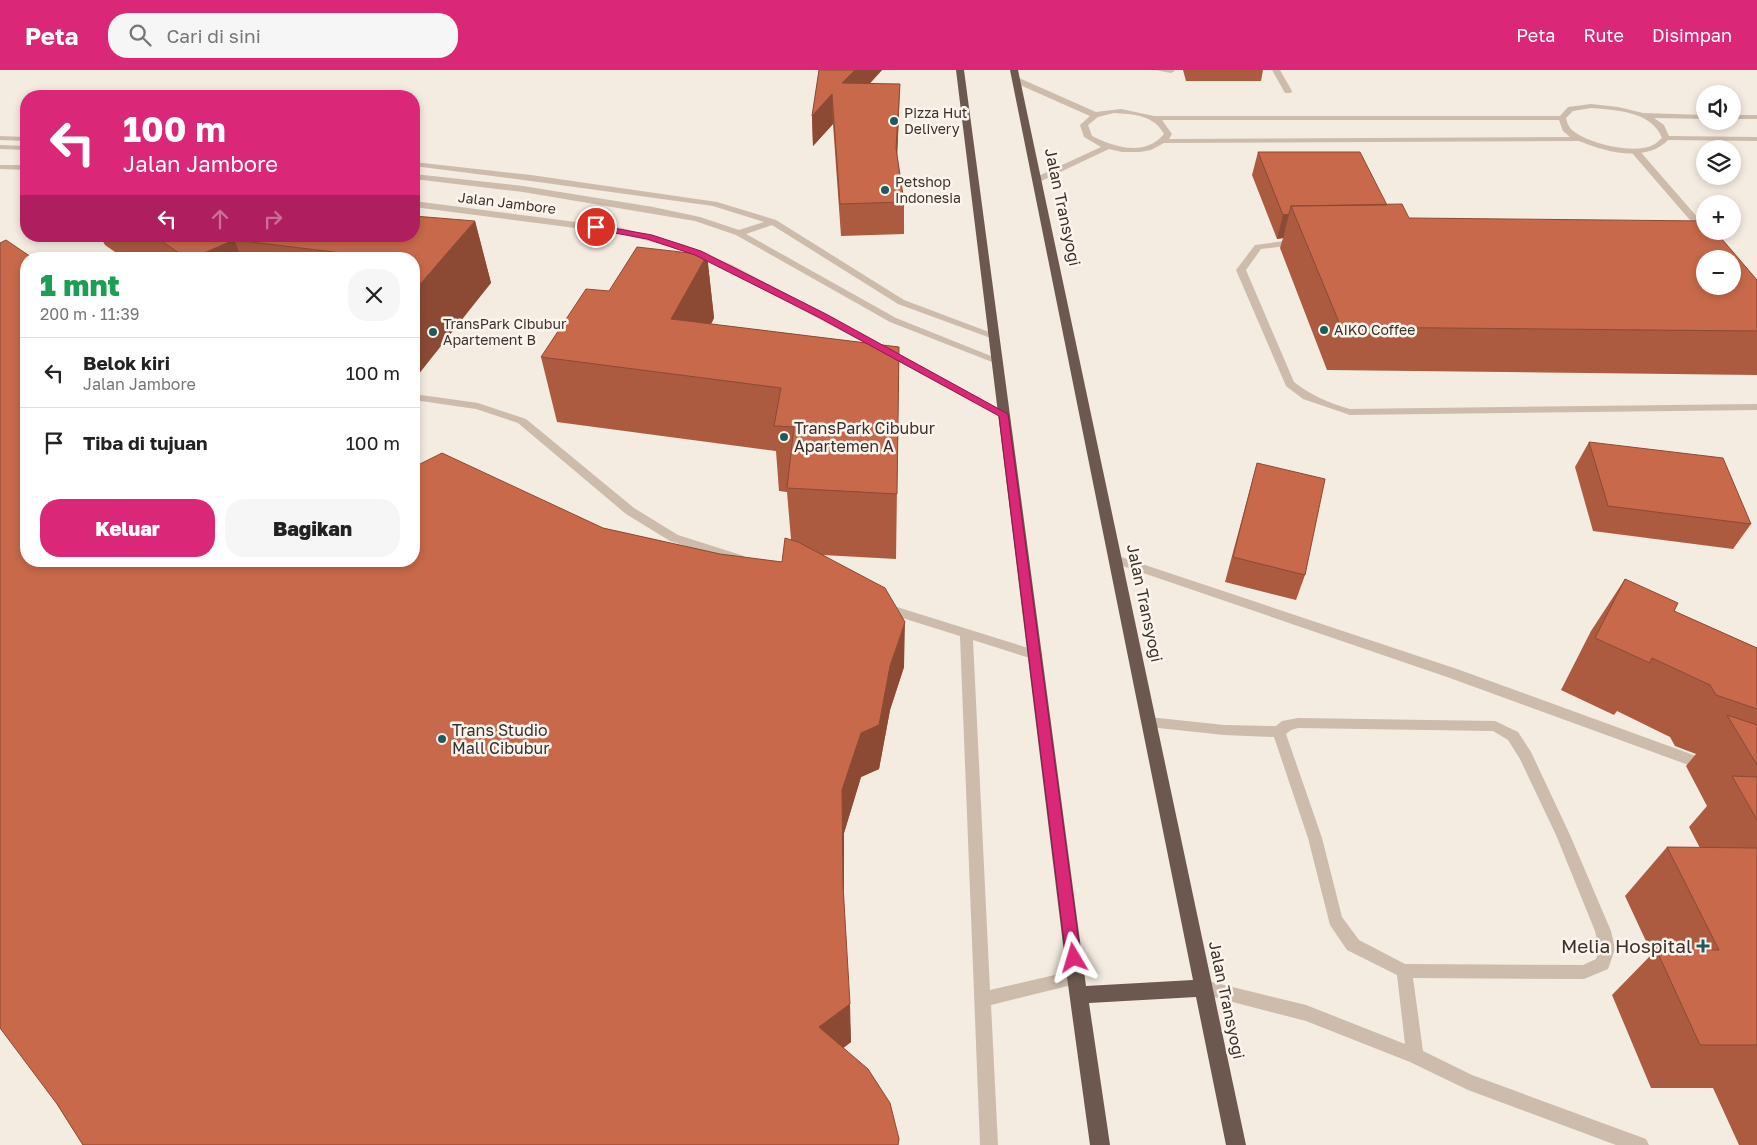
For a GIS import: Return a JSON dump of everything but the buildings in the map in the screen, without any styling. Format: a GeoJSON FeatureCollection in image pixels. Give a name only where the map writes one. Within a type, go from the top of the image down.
{"type":"FeatureCollection","features":[{"type":"Feature","properties":{"kind":"highway"},"geometry":{"type":"LineString","coordinates":[[960,70],[992,334],[1036,655],[1077,986],[1100,1145]]}},
{"type":"Feature","properties":{"kind":"highway","name":"Jalan Transyogi"},"geometry":{"type":"LineString","coordinates":[[1015,75],[1236,1145]]}},
{"type":"Feature","properties":{"kind":"highway"},"geometry":{"type":"LineString","coordinates":[[1077,986],[1204,988]]}},
{"type":"Feature","properties":{"kind":"street"},"geometry":{"type":"LineString","coordinates":[[1159,70],[1171,71]]}},
{"type":"Feature","properties":{"kind":"street"},"geometry":{"type":"LineString","coordinates":[[1276,70],[1288,91]]}},
{"type":"Feature","properties":{"kind":"street"},"geometry":{"type":"LineString","coordinates":[[1015,75],[1096,115]]}},
{"type":"Feature","properties":{"kind":"street"},"geometry":{"type":"LineString","coordinates":[[1582,139],[1164,141],[1150,148],[1128,150],[1106,147],[1088,137],[1084,125],[1096,115],[1114,111],[1129,112],[1155,118],[1562,118],[1571,109],[1591,106],[1617,108],[1643,115],[1696,117]]}},
{"type":"Feature","properties":{"kind":"street"},"geometry":{"type":"LineString","coordinates":[[1643,115],[1661,126],[1666,138]]}},
{"type":"Feature","properties":{"kind":"street"},"geometry":{"type":"LineString","coordinates":[[1741,117],[1757,117]]}},
{"type":"Feature","properties":{"kind":"street"},"geometry":{"type":"LineString","coordinates":[[1155,118],[1165,126],[1168,134],[1164,141]]}},
{"type":"Feature","properties":{"kind":"street"},"geometry":{"type":"LineString","coordinates":[[1562,118],[1566,128],[1582,139],[1608,148],[1635,151],[1657,147],[1666,138],[1757,139]]}},
{"type":"Feature","properties":{"kind":"street"},"geometry":{"type":"LineString","coordinates":[[0,138],[20,139]]}},
{"type":"Feature","properties":{"kind":"street"},"geometry":{"type":"LineString","coordinates":[[0,147],[20,148]]}},
{"type":"Feature","properties":{"kind":"street"},"geometry":{"type":"LineString","coordinates":[[1036,180],[1106,147]]}},
{"type":"Feature","properties":{"kind":"street"},"geometry":{"type":"LineString","coordinates":[[1635,151],[1696,222]]}},
{"type":"Feature","properties":{"kind":"street"},"geometry":{"type":"LineString","coordinates":[[420,165],[531,178],[714,204],[773,222],[901,302],[927,313],[992,334]]}},
{"type":"Feature","properties":{"kind":"street"},"geometry":{"type":"LineString","coordinates":[[0,167],[20,168]]}},
{"type":"Feature","properties":{"kind":"street"},"geometry":{"type":"LineString","coordinates":[[420,177],[532,191],[653,210],[697,219],[739,232],[893,320],[996,360]]}},
{"type":"Feature","properties":{"kind":"street"},"geometry":{"type":"LineString","coordinates":[[697,219],[714,204]]}},
{"type":"Feature","properties":{"kind":"street","name":"Jalan Jambore"},"geometry":{"type":"LineString","coordinates":[[420,205],[611,229],[682,246],[729,267],[823,316],[1004,414]]}},
{"type":"Feature","properties":{"kind":"street"},"geometry":{"type":"LineString","coordinates":[[739,232],[773,222]]}},
{"type":"Feature","properties":{"kind":"street"},"geometry":{"type":"LineString","coordinates":[[1306,242],[1286,242],[1258,247],[1241,270],[1290,384],[1307,397],[1329,406],[1350,412],[1757,407]]}},
{"type":"Feature","properties":{"kind":"street"},"geometry":{"type":"LineString","coordinates":[[420,398],[478,406],[522,421],[630,511],[674,538],[750,563]]}},
{"type":"Feature","properties":{"kind":"street"},"geometry":{"type":"LineString","coordinates":[[1115,559],[1452,673],[1720,770]]}},
{"type":"Feature","properties":{"kind":"street"},"geometry":{"type":"LineString","coordinates":[[872,603],[966,635],[1036,655]]}},
{"type":"Feature","properties":{"kind":"street"},"geometry":{"type":"LineString","coordinates":[[966,635],[984,999],[989,1145]]}},
{"type":"Feature","properties":{"kind":"street"},"geometry":{"type":"LineString","coordinates":[[1149,722],[1224,730],[1279,732],[1287,725],[1298,723],[1495,726],[1513,736],[1526,756],[1563,835],[1603,932],[1607,950],[1602,964],[1584,972],[1404,972],[1353,945],[1335,920],[1315,838],[1279,732]]}},
{"type":"Feature","properties":{"kind":"street"},"geometry":{"type":"LineString","coordinates":[[1404,972],[1415,1056]]}},
{"type":"Feature","properties":{"kind":"street"},"geometry":{"type":"LineString","coordinates":[[984,999],[1077,986]]}},
{"type":"Feature","properties":{"kind":"street"},"geometry":{"type":"LineString","coordinates":[[1204,988],[1306,1013],[1415,1056],[1468,1082],[1640,1145]]}},
{"type":"Feature","properties":{"kind":"place","name":"Pizza Hut Delivery"},"geometry":{"type":"Point","coordinates":[894,121]}},
{"type":"Feature","properties":{"kind":"place","name":"Petshop Indonesia"},"geometry":{"type":"Point","coordinates":[885,190]}},
{"type":"Feature","properties":{"kind":"place","name":"AIKO Coffee"},"geometry":{"type":"Point","coordinates":[1324,330]}},
{"type":"Feature","properties":{"kind":"place","name":"TransPark Cibubur Apartement B"},"geometry":{"type":"Point","coordinates":[433,332]}},
{"type":"Feature","properties":{"kind":"place","name":"TransPark Cibubur Apartemen A"},"geometry":{"type":"Point","coordinates":[784,437]}},
{"type":"Feature","properties":{"kind":"place","name":"Trans Studio Mall Cibubur"},"geometry":{"type":"Point","coordinates":[442,739]}},
{"type":"Feature","properties":{"kind":"place","name":"Melia Hospital"},"geometry":{"type":"Point","coordinates":[1703,946]}},
{"type":"Feature","properties":{"kind":"route"},"geometry":{"type":"LineString","coordinates":[[596,227],[622,231],[682,246],[729,267],[1004,414],[1074,958]]}}]}
